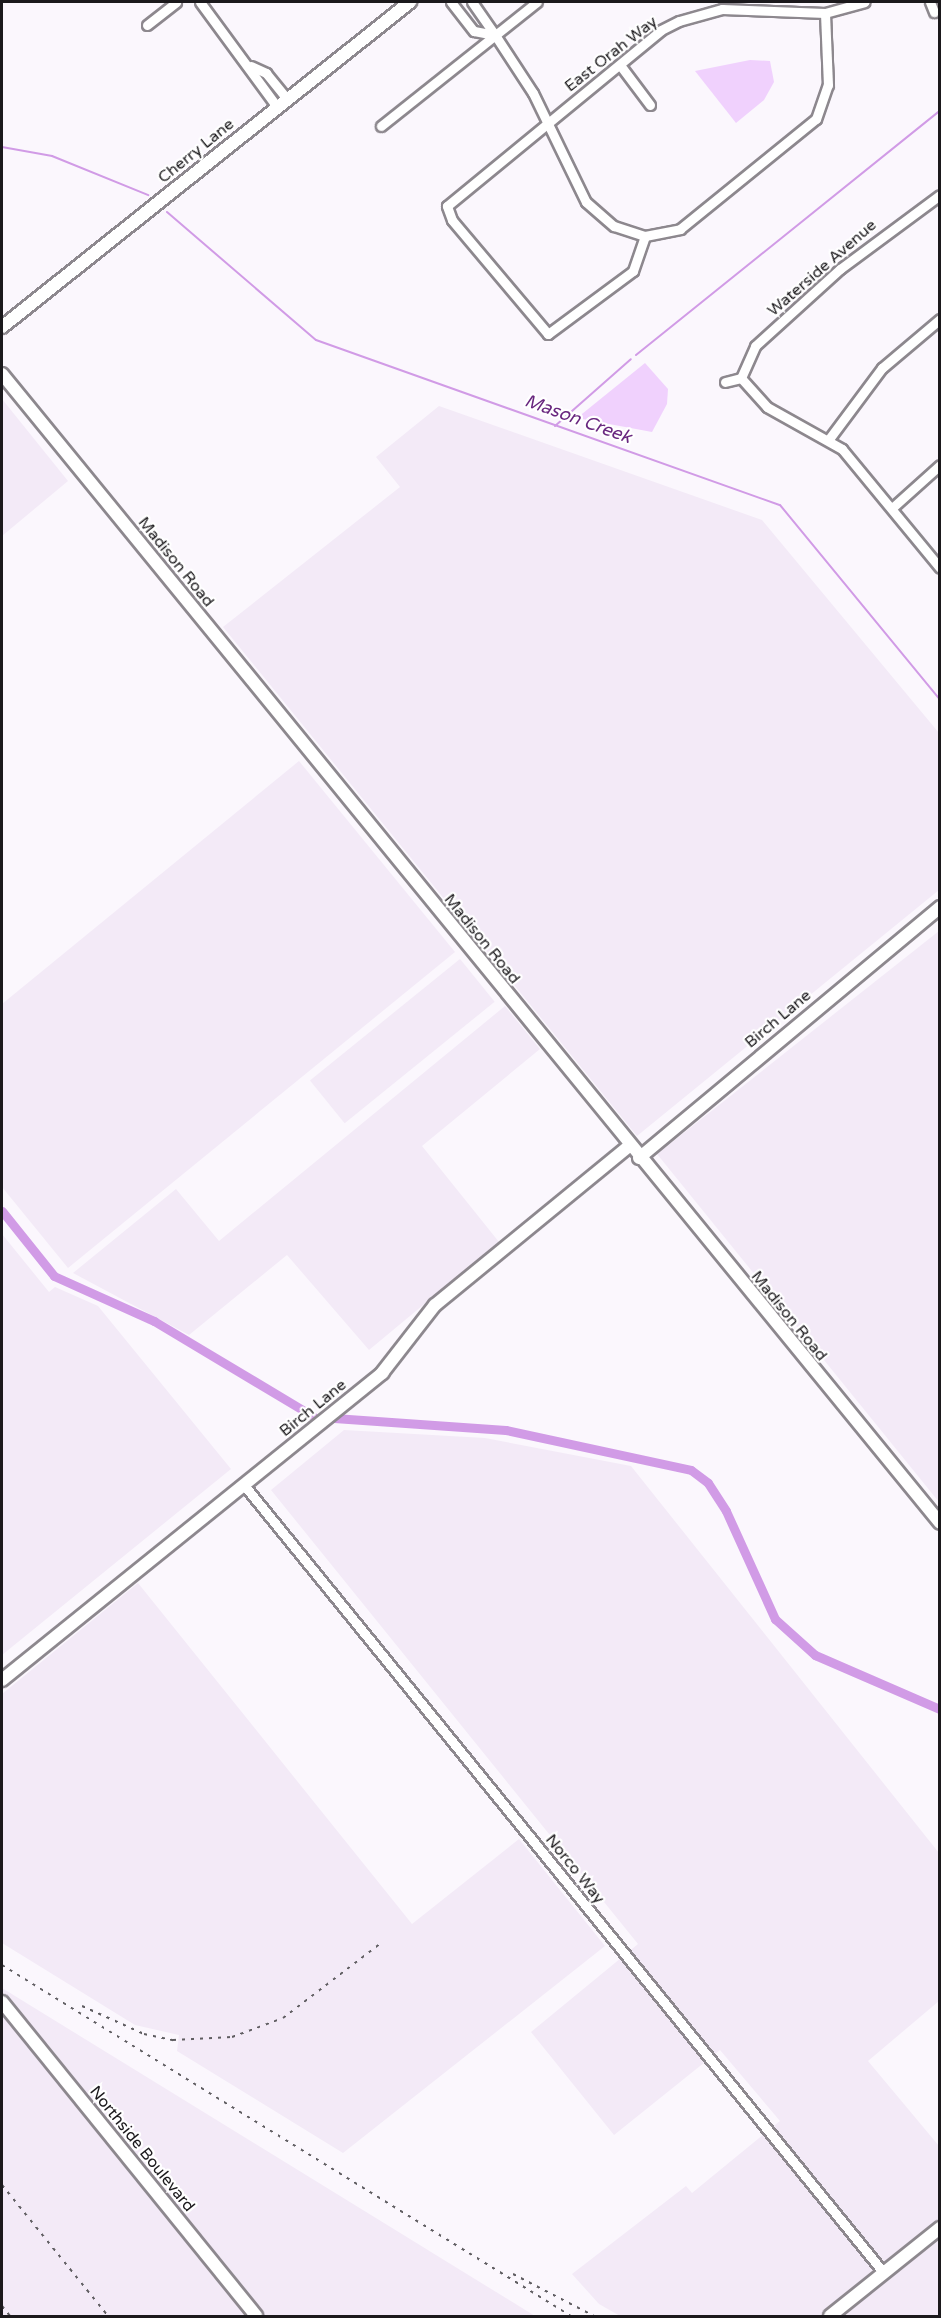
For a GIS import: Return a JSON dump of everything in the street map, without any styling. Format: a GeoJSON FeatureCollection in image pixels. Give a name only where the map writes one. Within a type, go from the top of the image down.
{"type":"FeatureCollection","features":[{"type":"Feature","properties":{"kind":"street"},"geometry":{"type":"LineString","coordinates":[[147,25],[176,2]]}},
{"type":"Feature","properties":{"kind":"street"},"geometry":{"type":"LineString","coordinates":[[200,2],[251,66],[266,73],[282,103]]}},
{"type":"Feature","properties":{"kind":"street","name":"Cherry Lane"},"geometry":{"type":"LineString","coordinates":[[2,327],[410,2]]}},
{"type":"Feature","properties":{"kind":"street"},"geometry":{"type":"LineString","coordinates":[[451,2],[474,31],[495,35]]}},
{"type":"Feature","properties":{"kind":"street"},"geometry":{"type":"LineString","coordinates":[[472,2],[495,35],[547,124],[586,202],[607,222],[645,236],[680,229],[816,119],[828,85],[825,13]]}},
{"type":"Feature","properties":{"kind":"street"},"geometry":{"type":"LineString","coordinates":[[381,126],[537,2]]}},
{"type":"Feature","properties":{"kind":"street","name":"East Orah Way"},"geometry":{"type":"LineString","coordinates":[[645,236],[633,271],[548,334],[447,211],[451,201],[661,30],[698,14],[776,5],[825,13],[865,2]]}},
{"type":"Feature","properties":{"kind":"street"},"geometry":{"type":"LineString","coordinates":[[930,2],[934,12]]}},
{"type":"Feature","properties":{"kind":"street"},"geometry":{"type":"LineString","coordinates":[[620,65],[650,105]]}},
{"type":"Feature","properties":{"kind":"street","name":"Waterside Avenue"},"geometry":{"type":"LineString","coordinates":[[741,378],[756,346],[840,269],[939,195]]}},
{"type":"Feature","properties":{"kind":"street"},"geometry":{"type":"LineString","coordinates":[[830,439],[882,368],[939,319]]}},
{"type":"Feature","properties":{"kind":"street","name":"Madison Road"},"geometry":{"type":"LineString","coordinates":[[2,374],[629,1146],[939,1523]]}},
{"type":"Feature","properties":{"kind":"street"},"geometry":{"type":"LineString","coordinates":[[725,382],[741,378],[767,407],[830,439],[892,508],[939,568]]}},
{"type":"Feature","properties":{"kind":"street"},"geometry":{"type":"LineString","coordinates":[[892,508],[939,465]]}},
{"type":"Feature","properties":{"kind":"street","name":"Birch Lane"},"geometry":{"type":"LineString","coordinates":[[639,1158],[939,907]]}},
{"type":"Feature","properties":{"kind":"street","name":"Birch Lane"},"geometry":{"type":"LineString","coordinates":[[2,1680],[392,1364],[435,1305],[629,1146]]}},
{"type":"Feature","properties":{"kind":"street","name":"Norco Way"},"geometry":{"type":"LineString","coordinates":[[244,1485],[884,2273]]}},
{"type":"Feature","properties":{"kind":"street","name":"Northside Boulevard"},"geometry":{"type":"LineString","coordinates":[[2,2001],[256,2316]]}},
{"type":"Feature","properties":{"kind":"street"},"geometry":{"type":"LineString","coordinates":[[830,2316],[939,2228]]}},
{"type":"Feature","properties":{"kind":"shaded area"},"geometry":{"type":"Polygon","coordinates":[[[750,60],[770,61],[774,82],[764,100],[736,123],[695,71],[750,60]]]}},
{"type":"Feature","properties":{"kind":"shaded area"},"geometry":{"type":"Polygon","coordinates":[[[645,363],[668,389],[667,404],[652,432],[577,418],[645,363]]]}},
{"type":"Feature","properties":{"kind":"shaded area"},"geometry":{"type":"Polygon","coordinates":[[[2,399],[68,481],[2,536],[2,399]]]}},
{"type":"Feature","properties":{"kind":"shaded area"},"geometry":{"type":"Polygon","coordinates":[[[439,406],[762,520],[939,733],[939,890],[637,1136],[223,627],[400,487],[376,457],[439,406]]]}},
{"type":"Feature","properties":{"kind":"shaded area"},"geometry":{"type":"Polygon","coordinates":[[[299,761],[455,952],[68,1268],[2,1187],[2,1004],[299,761]]]}},
{"type":"Feature","properties":{"kind":"shaded area"},"geometry":{"type":"Polygon","coordinates":[[[939,931],[939,1502],[657,1154],[939,931]]]}},
{"type":"Feature","properties":{"kind":"shaded area"},"geometry":{"type":"Polygon","coordinates":[[[460,959],[495,1002],[345,1123],[310,1080],[460,959]]]}},
{"type":"Feature","properties":{"kind":"shaded area"},"geometry":{"type":"Polygon","coordinates":[[[505,1006],[540,1049],[422,1146],[499,1242],[369,1350],[287,1255],[189,1335],[73,1273],[176,1189],[219,1241],[505,1006]]]}},
{"type":"Feature","properties":{"kind":"shaded area"},"geometry":{"type":"Polygon","coordinates":[[[2,1234],[49,1292],[55,1287],[98,1306],[231,1469],[2,1655],[2,1234]]]}},
{"type":"Feature","properties":{"kind":"shaded area"},"geometry":{"type":"Polygon","coordinates":[[[344,1430],[485,1438],[631,1466],[939,1853],[939,2001],[868,2061],[939,2146],[939,2316],[620,2316],[599,2304],[572,2274],[686,2186],[692,2193],[780,2121],[720,2050],[614,2135],[531,2032],[638,1944],[271,1490],[344,1430]]]}},
{"type":"Feature","properties":{"kind":"shaded area"},"geometry":{"type":"Polygon","coordinates":[[[138,1583],[412,1924],[519,1839],[605,1946],[343,2153],[177,2051],[179,2035],[135,2025],[2,1943],[2,1694],[138,1583]]]}},
{"type":"Feature","properties":{"kind":"shaded area"},"geometry":{"type":"Polygon","coordinates":[[[2,1988],[397,2231],[535,2316],[2,2316],[2,1988]]]}},
{"type":"Feature","properties":{"kind":"waterway"},"geometry":{"type":"LineString","coordinates":[[636,355],[940,111]]}},
{"type":"Feature","properties":{"kind":"waterway","name":"Mason Creek"},"geometry":{"type":"LineString","coordinates":[[2,147],[52,156],[148,195]]}},
{"type":"Feature","properties":{"kind":"waterway","name":"Mason Creek"},"geometry":{"type":"LineString","coordinates":[[167,212],[316,340],[780,505],[940,700]]}},
{"type":"Feature","properties":{"kind":"waterway"},"geometry":{"type":"LineString","coordinates":[[555,426],[631,359]]}},
{"type":"Feature","properties":{"kind":"waterway"},"geometry":{"type":"LineString","coordinates":[[2,1211],[54,1276],[154,1321],[313,1416]]}},
{"type":"Feature","properties":{"kind":"waterway"},"geometry":{"type":"LineString","coordinates":[[334,1418],[506,1430],[691,1470],[708,1483],[726,1511],[775,1619],[815,1655],[940,1709]]}},
{"type":"Feature","properties":{"kind":"railway"},"geometry":{"type":"LineString","coordinates":[[82,2006],[144,2034],[173,2040],[232,2037],[283,2018],[381,1943]]}},
{"type":"Feature","properties":{"kind":"railway"},"geometry":{"type":"LineString","coordinates":[[2,1965],[571,2316]]}},
{"type":"Feature","properties":{"kind":"railway"},"geometry":{"type":"LineString","coordinates":[[2,2185],[108,2316]]}},
{"type":"Feature","properties":{"kind":"railway"},"geometry":{"type":"LineString","coordinates":[[513,2274],[594,2316]]}},
{"type":"Feature","properties":{"kind":"railway"},"geometry":{"type":"LineString","coordinates":[[2,2306],[10,2316]]}}]}
